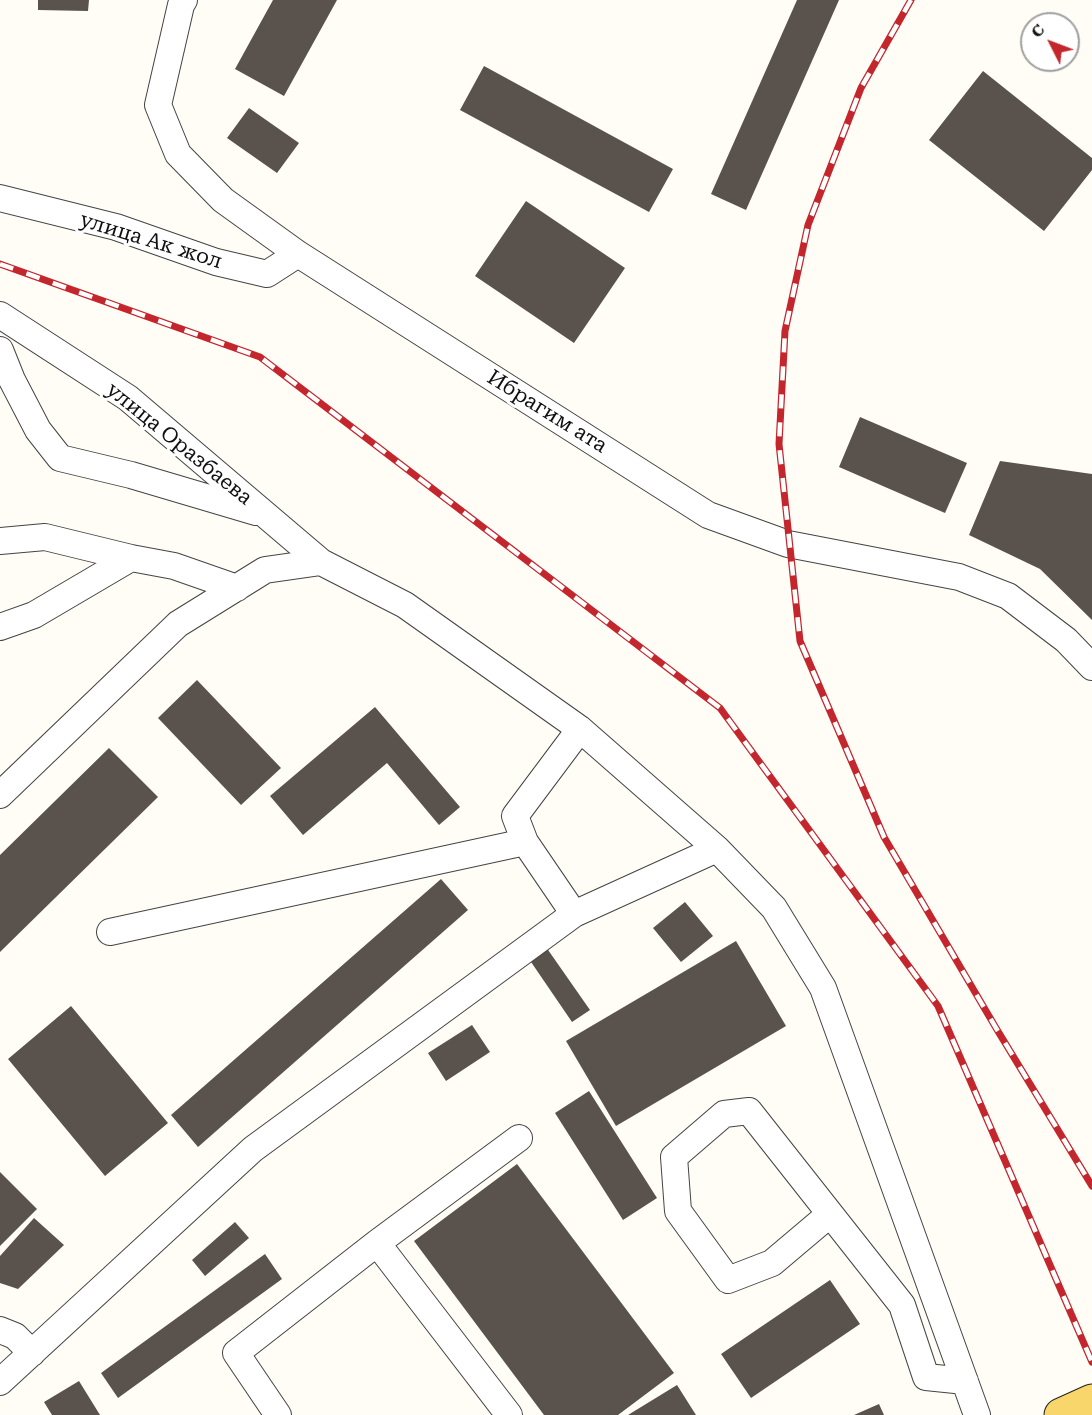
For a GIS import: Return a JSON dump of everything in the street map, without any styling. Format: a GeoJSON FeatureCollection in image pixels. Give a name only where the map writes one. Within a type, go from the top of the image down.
{"type":"FeatureCollection","features":[{"type":"Feature","properties":{"kind":"main road"},"geometry":{"type":"LineString","coordinates":[[1061,1415],[1092,1401]]}},
{"type":"Feature","properties":{"kind":"street","name":"Ибрагим ата"},"geometry":{"type":"LineString","coordinates":[[184,0],[158,105],[178,154],[223,200],[298,254],[708,515],[788,544],[959,577],[1008,596],[1066,639],[1092,667]]}},
{"type":"Feature","properties":{"kind":"street","name":"улица Ак жол"},"geometry":{"type":"LineString","coordinates":[[0,198],[116,227],[216,262],[267,274],[298,254]]}},
{"type":"Feature","properties":{"kind":"street","name":"улица Оразбаева"},"geometry":{"type":"LineString","coordinates":[[0,315],[128,398],[321,562],[405,604],[580,729],[717,849],[774,908],[824,988],[977,1415]]}},
{"type":"Feature","properties":{"kind":"street"},"geometry":{"type":"LineString","coordinates":[[0,350],[12,380],[38,430],[60,458],[131,475],[265,514]]}},
{"type":"Feature","properties":{"kind":"street"},"geometry":{"type":"LineString","coordinates":[[0,541],[45,537],[174,566],[237,588]]}},
{"type":"Feature","properties":{"kind":"street"},"geometry":{"type":"LineString","coordinates":[[0,627],[34,615],[131,558]]}},
{"type":"Feature","properties":{"kind":"street"},"geometry":{"type":"LineString","coordinates":[[0,795],[178,624],[265,570],[321,562]]}},
{"type":"Feature","properties":{"kind":"street"},"geometry":{"type":"LineString","coordinates":[[574,914],[525,842],[515,816],[580,729]]}},
{"type":"Feature","properties":{"kind":"street"},"geometry":{"type":"LineString","coordinates":[[111,932],[525,842]]}},
{"type":"Feature","properties":{"kind":"street"},"geometry":{"type":"LineString","coordinates":[[0,1382],[253,1149],[574,914],[717,849]]}},
{"type":"Feature","properties":{"kind":"street"},"geometry":{"type":"LineString","coordinates":[[830,1214],[772,1263],[728,1280],[678,1211],[674,1157],[724,1114],[749,1111],[902,1305],[926,1377],[965,1381]]}},
{"type":"Feature","properties":{"kind":"street"},"geometry":{"type":"LineString","coordinates":[[278,1415],[236,1353],[519,1138]]}},
{"type":"Feature","properties":{"kind":"street"},"geometry":{"type":"LineString","coordinates":[[377,1244],[509,1415]]}},
{"type":"Feature","properties":{"kind":"street"},"geometry":{"type":"LineString","coordinates":[[0,1330],[15,1336],[32,1353]]}},
{"type":"Feature","properties":{"kind":"building"},"geometry":{"type":"Polygon","coordinates":[[[38,0],[89,0],[88,11],[38,10],[38,0]]]}},
{"type":"Feature","properties":{"kind":"building"},"geometry":{"type":"Polygon","coordinates":[[[273,0],[337,0],[284,96],[235,69],[273,0]]]}},
{"type":"Feature","properties":{"kind":"building"},"geometry":{"type":"Polygon","coordinates":[[[797,0],[839,0],[746,210],[711,194],[797,0]]]}},
{"type":"Feature","properties":{"kind":"building"},"geometry":{"type":"Polygon","coordinates":[[[484,66],[673,169],[649,212],[460,110],[484,66]]]}},
{"type":"Feature","properties":{"kind":"building"},"geometry":{"type":"Polygon","coordinates":[[[983,71],[1092,158],[1092,170],[1044,231],[929,140],[983,71]]]}},
{"type":"Feature","properties":{"kind":"building"},"geometry":{"type":"Polygon","coordinates":[[[249,108],[299,143],[277,173],[227,138],[249,108]]]}},
{"type":"Feature","properties":{"kind":"building"},"geometry":{"type":"Polygon","coordinates":[[[526,201],[625,268],[574,343],[475,276],[526,201]]]}},
{"type":"Feature","properties":{"kind":"building"},"geometry":{"type":"Polygon","coordinates":[[[860,417],[967,463],[945,513],[839,467],[860,417]]]}},
{"type":"Feature","properties":{"kind":"building"},"geometry":{"type":"Polygon","coordinates":[[[1000,461],[1092,474],[1092,620],[1040,569],[969,535],[1000,461]]]}},
{"type":"Feature","properties":{"kind":"building"},"geometry":{"type":"Polygon","coordinates":[[[197,680],[281,768],[241,805],[158,718],[197,680]]]}},
{"type":"Feature","properties":{"kind":"building"},"geometry":{"type":"Polygon","coordinates":[[[375,707],[460,807],[439,825],[387,763],[303,835],[270,796],[375,707]]]}},
{"type":"Feature","properties":{"kind":"building"},"geometry":{"type":"Polygon","coordinates":[[[109,748],[158,797],[0,952],[0,855],[109,748]]]}},
{"type":"Feature","properties":{"kind":"building"},"geometry":{"type":"Polygon","coordinates":[[[441,879],[468,910],[198,1147],[171,1115],[441,879]]]}},
{"type":"Feature","properties":{"kind":"building"},"geometry":{"type":"Polygon","coordinates":[[[685,902],[713,936],[681,962],[653,928],[685,902]]]}},
{"type":"Feature","properties":{"kind":"building"},"geometry":{"type":"Polygon","coordinates":[[[736,941],[786,1026],[616,1126],[566,1041],[736,941]]]}},
{"type":"Feature","properties":{"kind":"building"},"geometry":{"type":"Polygon","coordinates":[[[546,947],[590,1010],[572,1022],[529,959],[546,947]]]}},
{"type":"Feature","properties":{"kind":"building"},"geometry":{"type":"Polygon","coordinates":[[[71,1006],[168,1123],[105,1176],[8,1059],[71,1006]]]}},
{"type":"Feature","properties":{"kind":"building"},"geometry":{"type":"Polygon","coordinates":[[[472,1025],[490,1052],[446,1081],[428,1053],[472,1025]]]}},
{"type":"Feature","properties":{"kind":"building"},"geometry":{"type":"Polygon","coordinates":[[[589,1091],[657,1198],[623,1220],[555,1113],[589,1091]]]}},
{"type":"Feature","properties":{"kind":"building"},"geometry":{"type":"Polygon","coordinates":[[[517,1164],[674,1373],[618,1415],[544,1415],[414,1241],[517,1164]]]}},
{"type":"Feature","properties":{"kind":"building"},"geometry":{"type":"Polygon","coordinates":[[[0,1172],[37,1209],[0,1246],[0,1172]]]}},
{"type":"Feature","properties":{"kind":"building"},"geometry":{"type":"Polygon","coordinates":[[[34,1218],[64,1245],[18,1289],[0,1283],[0,1256],[34,1218]]]}},
{"type":"Feature","properties":{"kind":"building"},"geometry":{"type":"Polygon","coordinates":[[[235,1222],[249,1238],[205,1276],[192,1260],[235,1222]]]}},
{"type":"Feature","properties":{"kind":"building"},"geometry":{"type":"Polygon","coordinates":[[[265,1254],[282,1279],[118,1398],[101,1373],[265,1254]]]}},
{"type":"Feature","properties":{"kind":"building"},"geometry":{"type":"Polygon","coordinates":[[[830,1280],[860,1324],[751,1398],[721,1354],[830,1280]]]}},
{"type":"Feature","properties":{"kind":"building"},"geometry":{"type":"Polygon","coordinates":[[[79,1381],[100,1415],[52,1415],[44,1402],[79,1381]]]}},
{"type":"Feature","properties":{"kind":"building"},"geometry":{"type":"Polygon","coordinates":[[[677,1385],[696,1415],[628,1415],[677,1385]]]}},
{"type":"Feature","properties":{"kind":"building"},"geometry":{"type":"Polygon","coordinates":[[[879,1404],[884,1415],[854,1415],[879,1404]]]}},
{"type":"Feature","properties":{"kind":"railway"},"geometry":{"type":"LineString","coordinates":[[911,0],[861,88],[808,225],[785,331],[779,444],[800,641],[884,837],[1092,1186]]}},
{"type":"Feature","properties":{"kind":"railway"},"geometry":{"type":"LineString","coordinates":[[0,264],[260,357],[720,708],[938,1006],[1092,1362]]}}]}
